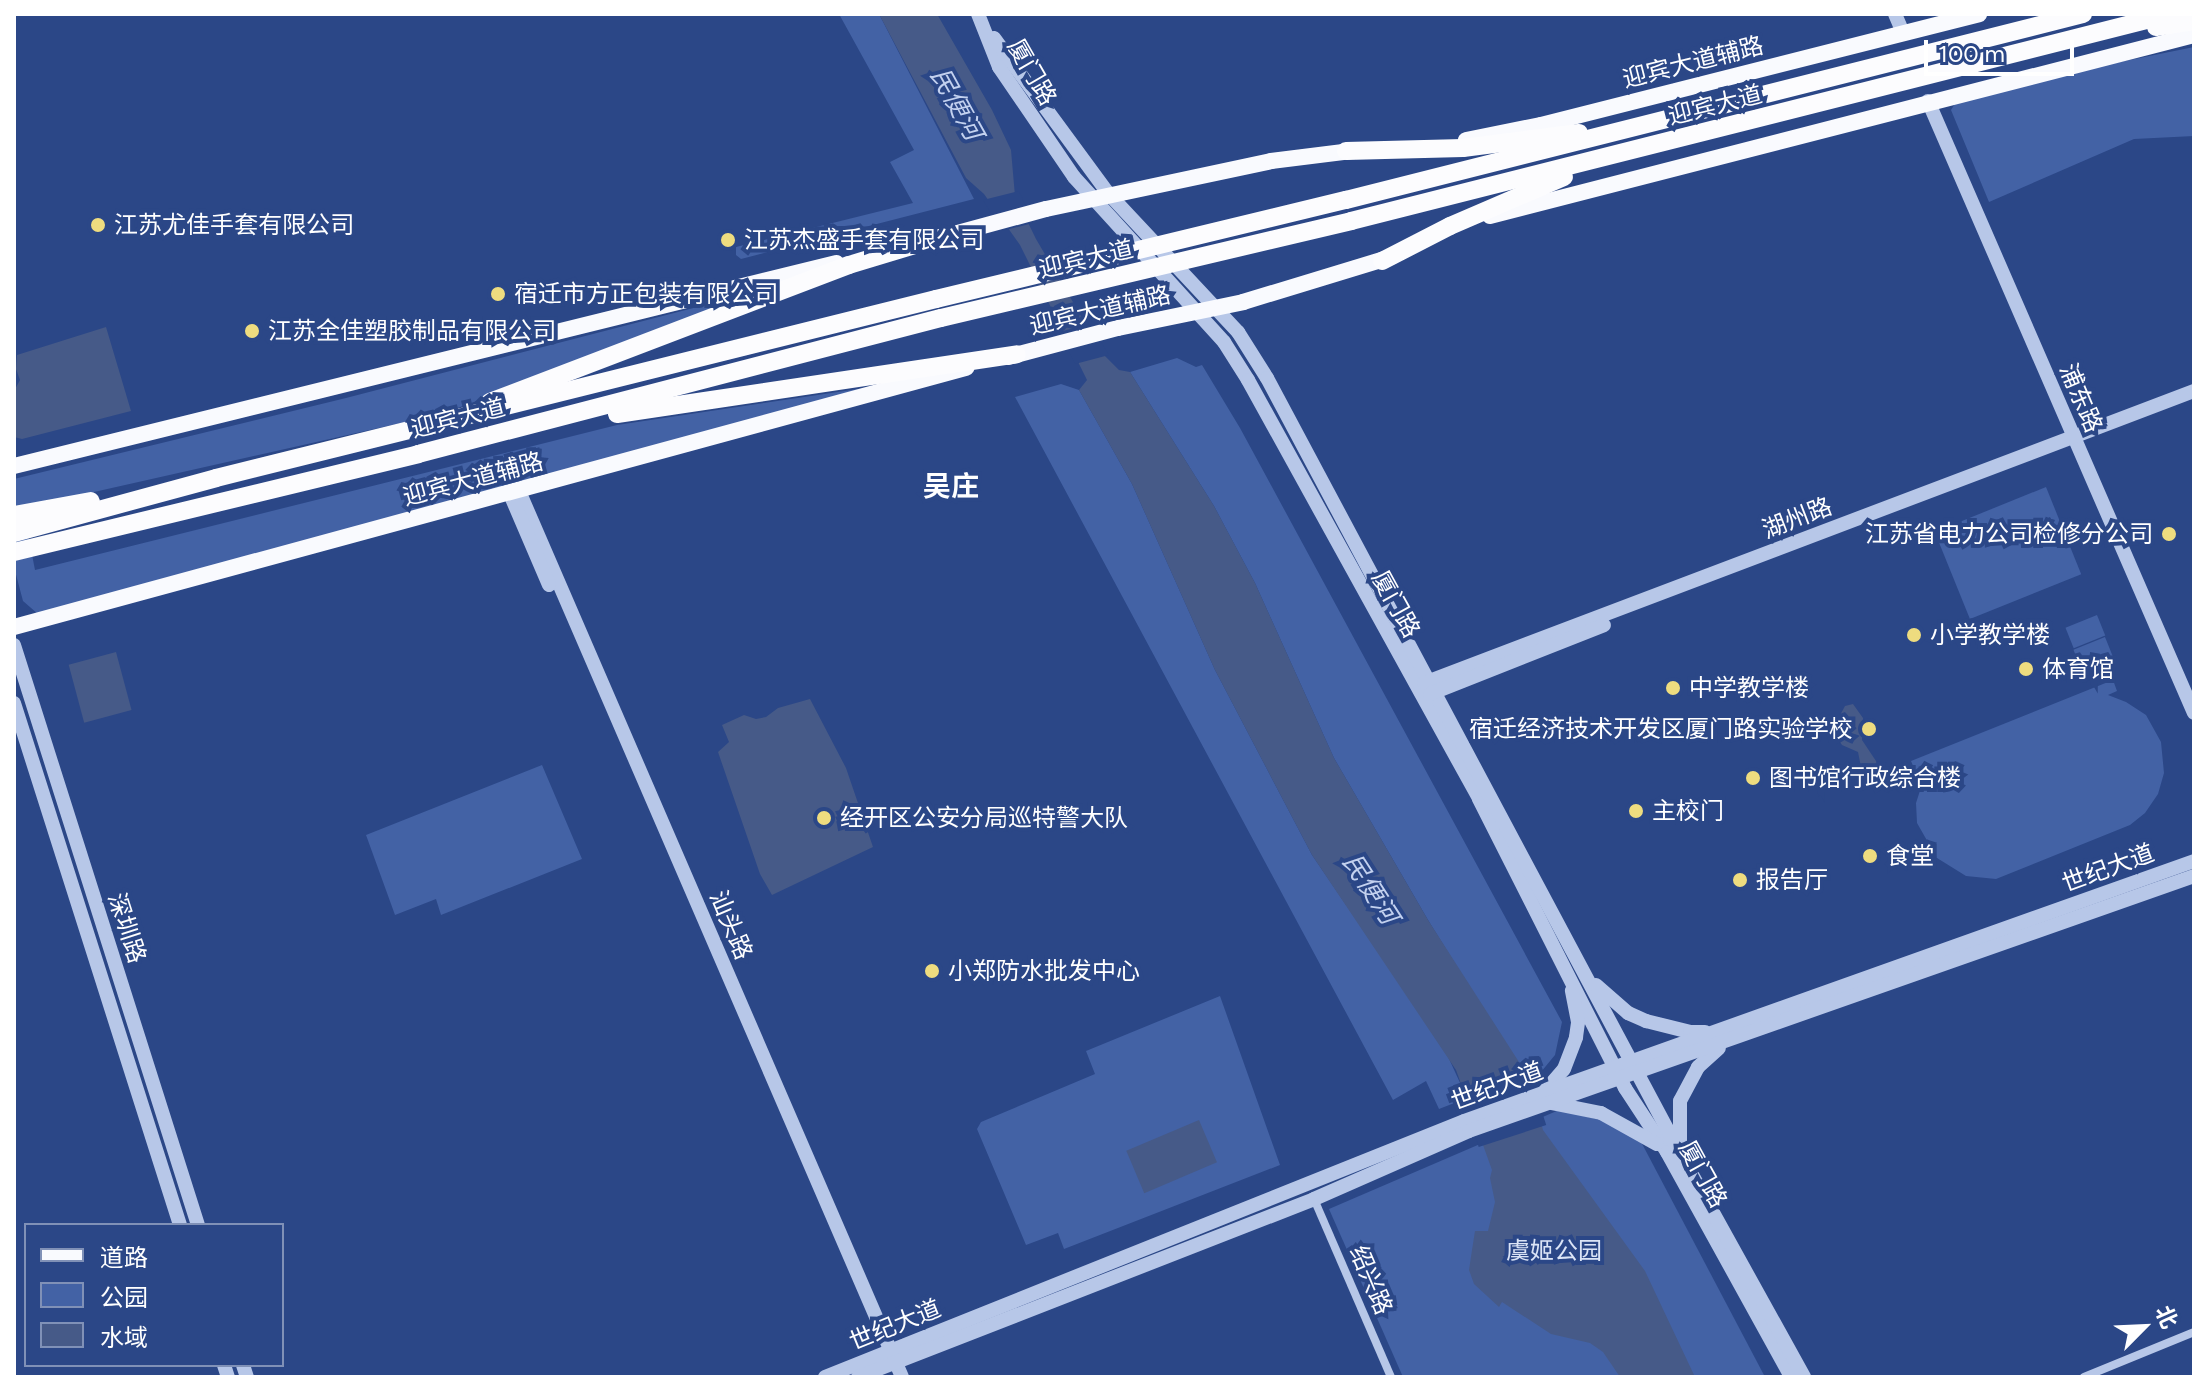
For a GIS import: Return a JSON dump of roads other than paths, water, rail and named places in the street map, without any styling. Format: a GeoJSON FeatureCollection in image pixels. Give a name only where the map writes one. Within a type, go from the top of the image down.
{"type":"FeatureCollection","features":[{"type":"Feature","properties":{"kind":"highway"},"geometry":{"type":"LineString","coordinates":[[2026,29],[2057,14]]}},
{"type":"Feature","properties":{"kind":"highway","name":"迎宾大道"},"geometry":{"type":"LineString","coordinates":[[14,552],[26,532],[216,478],[1789,90],[2083,14]]}},
{"type":"Feature","properties":{"kind":"highway","name":"迎宾大道"},"geometry":{"type":"LineString","coordinates":[[26,532],[208,505],[418,454],[941,318],[1351,221],[2170,14]]}},
{"type":"Feature","properties":{"kind":"highway"},"geometry":{"type":"LineString","coordinates":[[2070,40],[2194,21]]}},
{"type":"Feature","properties":{"kind":"highway"},"geometry":{"type":"LineString","coordinates":[[1346,151],[1463,148],[1532,141],[1714,98],[1789,90]]}},
{"type":"Feature","properties":{"kind":"highway"},"geometry":{"type":"LineString","coordinates":[[1382,261],[1492,207],[1633,150]]}},
{"type":"Feature","properties":{"kind":"highway"},"geometry":{"type":"LineString","coordinates":[[395,436],[849,265],[938,238]]}},
{"type":"Feature","properties":{"kind":"highway"},"geometry":{"type":"LineString","coordinates":[[418,454],[668,404],[1017,354]]}},
{"type":"Feature","properties":{"kind":"highway"},"geometry":{"type":"LineString","coordinates":[[14,564],[26,532]]}},
{"type":"Feature","properties":{"kind":"main road","name":"迎宾大道辅路"},"geometry":{"type":"LineString","coordinates":[[14,466],[1046,209],[1271,161],[1434,144],[1541,125],[1979,14]]}},
{"type":"Feature","properties":{"kind":"main road","name":"迎宾大道辅路"},"geometry":{"type":"LineString","coordinates":[[14,627],[1017,354],[1118,328],[1216,308],[1382,261],[1460,226],[1536,202],[2194,35]]}},
{"type":"Feature","properties":{"kind":"street"},"geometry":{"type":"LineString","coordinates":[[1895,14],[1903,33]]}},
{"type":"Feature","properties":{"kind":"street","name":"厦门路"},"geometry":{"type":"LineString","coordinates":[[980,18],[1042,102],[1059,132],[1110,196],[1238,332],[1267,378],[1565,963],[1617,1072],[1674,1153],[1804,1377]]}},
{"type":"Feature","properties":{"kind":"street","name":"厦门路"},"geometry":{"type":"LineString","coordinates":[[980,18],[999,67],[1045,137],[1093,199],[1224,342],[1248,380],[1426,688],[1582,969],[1791,1377]]}},
{"type":"Feature","properties":{"kind":"street","name":"浦东路"},"geometry":{"type":"LineString","coordinates":[[1928,101],[2194,713]]}},
{"type":"Feature","properties":{"kind":"street","name":"湖州路"},"geometry":{"type":"LineString","coordinates":[[1426,688],[2076,442],[2194,391]]}},
{"type":"Feature","properties":{"kind":"street","name":"汕头路"},"geometry":{"type":"LineString","coordinates":[[514,492],[891,1361],[902,1377]]}},
{"type":"Feature","properties":{"kind":"street","name":"深圳路"},"geometry":{"type":"LineString","coordinates":[[14,645],[197,1223]]}},
{"type":"Feature","properties":{"kind":"street","name":"深圳路"},"geometry":{"type":"LineString","coordinates":[[14,703],[179,1223]]}},
{"type":"Feature","properties":{"kind":"street","name":"世纪大道"},"geometry":{"type":"LineString","coordinates":[[1724,1036],[2194,861]]}},
{"type":"Feature","properties":{"kind":"street","name":"世纪大道"},"geometry":{"type":"LineString","coordinates":[[858,1377],[1307,1187],[1467,1126],[1634,1066],[2194,876]]}},
{"type":"Feature","properties":{"kind":"street"},"geometry":{"type":"LineString","coordinates":[[1565,963],[1578,1022],[1576,1037],[1564,1069],[1542,1099],[1601,1113],[1648,1136],[1674,1153],[1680,1101],[1698,1067],[1724,1036]]}},
{"type":"Feature","properties":{"kind":"street"},"geometry":{"type":"LineString","coordinates":[[1582,969],[1608,998],[1635,1016],[1690,1032],[1724,1036]]}},
{"type":"Feature","properties":{"kind":"street","name":"世纪大道"},"geometry":{"type":"LineString","coordinates":[[825,1377],[891,1361],[1314,1199],[1467,1126]]}},
{"type":"Feature","properties":{"kind":"street","name":"绍兴路"},"geometry":{"type":"LineString","coordinates":[[1314,1199],[1391,1377]]}},
{"type":"Feature","properties":{"kind":"street"},"geometry":{"type":"LineString","coordinates":[[2084,1377],[2194,1332]]}},
{"type":"Feature","properties":{"kind":"water","name":"民便河"},"geometry":{"type":"Polygon","coordinates":[[[879,14],[937,14],[992,110],[1011,150],[1015,196],[1036,239],[1104,355],[1119,370],[1130,372],[1214,506],[1255,583],[1334,758],[1428,920],[1528,1076],[1543,1130],[1645,1271],[1695,1377],[1620,1377],[1603,1352],[1590,1343],[1551,1334],[1502,1302],[1499,1307],[1474,1284],[1469,1270],[1475,1231],[1488,1231],[1495,1202],[1490,1178],[1492,1170],[1456,1070],[1312,855],[1215,670],[1132,484],[1079,390],[1087,380],[1020,245],[984,194],[966,178],[879,14]]]}},
{"type":"Feature","properties":{"kind":"water"},"geometry":{"type":"Polygon","coordinates":[[[106,327],[131,411],[22,439],[14,437],[14,391],[20,380],[16,369],[17,355],[106,327]]]}},
{"type":"Feature","properties":{"kind":"water"},"geometry":{"type":"Polygon","coordinates":[[[116,652],[132,710],[84,723],[69,665],[116,652]]]}},
{"type":"Feature","properties":{"kind":"water"},"geometry":{"type":"Polygon","coordinates":[[[810,699],[846,768],[873,847],[772,895],[760,874],[718,752],[729,742],[722,725],[744,715],[756,719],[766,717],[778,708],[810,699]]]}},
{"type":"Feature","properties":{"kind":"water"},"geometry":{"type":"Polygon","coordinates":[[[1853,704],[1863,718],[1862,740],[1880,767],[1872,776],[1862,772],[1858,752],[1842,745],[1832,730],[1845,706],[1853,704]]]}},
{"type":"Feature","properties":{"kind":"water"},"geometry":{"type":"Polygon","coordinates":[[[1199,1120],[1217,1162],[1144,1193],[1126,1151],[1199,1120]]]}},
{"type":"Feature","properties":{"kind":"place","name":"江苏尤佳手套有限公司"},"geometry":{"type":"Point","coordinates":[98,225]}},
{"type":"Feature","properties":{"kind":"place","name":"江苏杰盛手套有限公司"},"geometry":{"type":"Point","coordinates":[728,240]}},
{"type":"Feature","properties":{"kind":"place","name":"宿迁市方正包装有限公司"},"geometry":{"type":"Point","coordinates":[498,294]}},
{"type":"Feature","properties":{"kind":"place","name":"江苏全佳塑胶制品有限公司"},"geometry":{"type":"Point","coordinates":[252,331]}},
{"type":"Feature","properties":{"kind":"place","name":"江苏省电力公司检修分公司"},"geometry":{"type":"Point","coordinates":[2169,534]}},
{"type":"Feature","properties":{"kind":"place","name":"小学教学楼"},"geometry":{"type":"Point","coordinates":[1914,635]}},
{"type":"Feature","properties":{"kind":"place","name":"体育馆"},"geometry":{"type":"Point","coordinates":[2026,669]}},
{"type":"Feature","properties":{"kind":"place","name":"中学教学楼"},"geometry":{"type":"Point","coordinates":[1673,688]}},
{"type":"Feature","properties":{"kind":"place","name":"宿迁经济技术开发区厦门路实验学校"},"geometry":{"type":"Point","coordinates":[1869,729]}},
{"type":"Feature","properties":{"kind":"place","name":"图书馆行政综合楼"},"geometry":{"type":"Point","coordinates":[1753,778]}},
{"type":"Feature","properties":{"kind":"place","name":"主校门"},"geometry":{"type":"Point","coordinates":[1636,811]}},
{"type":"Feature","properties":{"kind":"place","name":"经开区公安分局巡特警大队"},"geometry":{"type":"Point","coordinates":[824,818]}},
{"type":"Feature","properties":{"kind":"place","name":"食堂"},"geometry":{"type":"Point","coordinates":[1870,856]}},
{"type":"Feature","properties":{"kind":"place","name":"报告厅"},"geometry":{"type":"Point","coordinates":[1740,880]}},
{"type":"Feature","properties":{"kind":"place","name":"小郑防水批发中心"},"geometry":{"type":"Point","coordinates":[932,971]}},
{"type":"Feature","properties":{"kind":"district","name":"吴庄"},"geometry":{"type":"Point","coordinates":[951,486]}},
{"type":"Feature","properties":{"kind":"park label","name":"虞姬公园"},"geometry":{"type":"Point","coordinates":[1554,1251]}}]}
